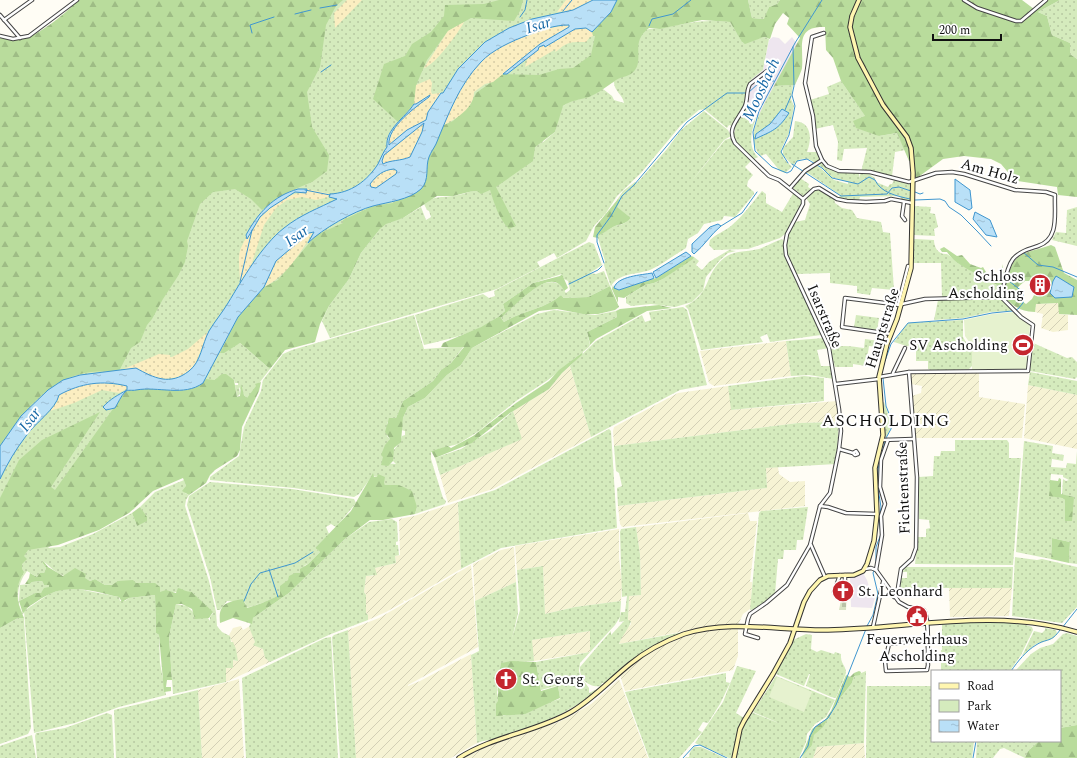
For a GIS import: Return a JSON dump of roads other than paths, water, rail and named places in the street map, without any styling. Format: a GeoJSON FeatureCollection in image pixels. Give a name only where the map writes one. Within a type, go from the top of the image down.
{"type":"FeatureCollection","features":[{"type":"Feature","properties":{"kind":"main road","name":"Hauptstraße"},"geometry":{"type":"LineString","coordinates":[[860,0],[852,16],[850,27],[852,38],[858,58],[875,93],[907,137],[912,156],[913,182],[912,262],[881,377],[885,440],[875,475],[881,506],[877,514],[874,541],[868,564],[865,569]]}},
{"type":"Feature","properties":{"kind":"main road"},"geometry":{"type":"LineString","coordinates":[[734,758],[740,729],[783,657],[807,596],[813,587],[825,577],[857,574],[865,569]]}},
{"type":"Feature","properties":{"kind":"main road"},"geometry":{"type":"LineString","coordinates":[[459,758],[488,743],[557,719],[571,712],[595,695],[631,663],[658,645],[695,631],[712,628],[747,626],[827,630],[971,620],[1002,620],[1058,627],[1077,632]]}},
{"type":"Feature","properties":{"kind":"street"},"geometry":{"type":"LineString","coordinates":[[4,20],[32,0]]}},
{"type":"Feature","properties":{"kind":"street"},"geometry":{"type":"LineString","coordinates":[[0,36],[13,39],[36,32],[77,0]]}},
{"type":"Feature","properties":{"kind":"street"},"geometry":{"type":"LineString","coordinates":[[964,0],[977,8],[1016,21],[1021,21],[1046,0]]}},
{"type":"Feature","properties":{"kind":"street"},"geometry":{"type":"LineString","coordinates":[[0,15],[20,38]]}},
{"type":"Feature","properties":{"kind":"street"},"geometry":{"type":"LineString","coordinates":[[824,33],[812,37],[805,84],[813,116],[816,146],[822,160],[827,166],[839,171],[870,172],[913,182]]}},
{"type":"Feature","properties":{"kind":"street"},"geometry":{"type":"LineString","coordinates":[[767,71],[752,80],[747,93],[745,106],[731,128],[731,137],[735,143],[769,176],[779,180],[791,188],[803,199],[814,189],[819,188],[837,199],[847,201],[866,202],[885,201],[891,199],[912,204]]}},
{"type":"Feature","properties":{"kind":"street"},"geometry":{"type":"LineString","coordinates":[[791,188],[804,172],[822,160]]}},
{"type":"Feature","properties":{"kind":"street","name":"Am Holz"},"geometry":{"type":"LineString","coordinates":[[913,182],[936,173],[952,172],[964,174],[1015,190],[1046,192],[1055,195],[1054,226],[1050,238],[1039,246],[1022,252],[1011,262],[1001,297]]}},
{"type":"Feature","properties":{"kind":"street","name":"Isarstraße"},"geometry":{"type":"LineString","coordinates":[[747,626],[750,614],[766,603],[787,585],[810,545],[820,506],[830,493],[835,475],[839,449],[841,421],[829,348],[786,255],[785,238],[803,204],[803,199]]}},
{"type":"Feature","properties":{"kind":"street"},"geometry":{"type":"LineString","coordinates":[[904,202],[902,216],[905,220]]}},
{"type":"Feature","properties":{"kind":"street"},"geometry":{"type":"LineString","coordinates":[[900,305],[908,266]]}},
{"type":"Feature","properties":{"kind":"street"},"geometry":{"type":"LineString","coordinates":[[836,384],[881,377],[893,373],[1028,371],[1033,325],[1014,310],[1001,297],[936,299],[900,305],[845,298],[842,327],[892,334]]}},
{"type":"Feature","properties":{"kind":"street"},"geometry":{"type":"LineString","coordinates":[[893,373],[905,348]]}},
{"type":"Feature","properties":{"kind":"street","name":"Fichtenstraße"},"geometry":{"type":"LineString","coordinates":[[894,597],[897,594],[901,569],[912,559],[916,548],[917,477],[909,372]]}},
{"type":"Feature","properties":{"kind":"street"},"geometry":{"type":"LineString","coordinates":[[874,569],[882,535],[880,476],[881,460],[885,440],[913,439]]}},
{"type":"Feature","properties":{"kind":"street"},"geometry":{"type":"LineString","coordinates":[[839,449],[854,453]]}},
{"type":"Feature","properties":{"kind":"street"},"geometry":{"type":"LineString","coordinates":[[825,500],[828,507]]}},
{"type":"Feature","properties":{"kind":"street"},"geometry":{"type":"LineString","coordinates":[[820,506],[846,513],[877,514]]}},
{"type":"Feature","properties":{"kind":"street"},"geometry":{"type":"LineString","coordinates":[[810,545],[825,577]]}},
{"type":"Feature","properties":{"kind":"street"},"geometry":{"type":"LineString","coordinates":[[868,564],[874,569],[894,597],[908,607],[924,610],[927,623],[927,640],[927,670],[886,671],[885,660],[889,644],[927,640]]}},
{"type":"Feature","properties":{"kind":"street"},"geometry":{"type":"LineString","coordinates":[[865,569],[874,569]]}},
{"type":"Feature","properties":{"kind":"street"},"geometry":{"type":"LineString","coordinates":[[834,592],[840,575]]}},
{"type":"Feature","properties":{"kind":"street"},"geometry":{"type":"LineString","coordinates":[[836,584],[845,584],[846,575]]}},
{"type":"Feature","properties":{"kind":"street"},"geometry":{"type":"LineString","coordinates":[[871,627],[883,582]]}},
{"type":"Feature","properties":{"kind":"street"},"geometry":{"type":"LineString","coordinates":[[747,626],[745,634],[758,638]]}},
{"type":"Feature","properties":{"kind":"water","name":"Isar"},"geometry":{"type":"Polygon","coordinates":[[[593,0],[617,0],[611,12],[592,32],[586,28],[575,29],[545,47],[544,45],[539,47],[538,50],[507,74],[503,74],[540,44],[569,27],[569,25],[548,28],[522,37],[503,46],[481,62],[460,90],[429,157],[425,182],[421,189],[411,196],[365,208],[348,216],[321,232],[308,243],[314,232],[309,233],[276,261],[264,287],[238,317],[203,383],[196,387],[179,390],[144,389],[127,391],[122,395],[115,408],[106,410],[103,407],[111,399],[127,390],[127,386],[100,383],[84,385],[67,391],[59,395],[50,411],[26,436],[0,479],[0,446],[21,416],[48,390],[63,380],[80,375],[136,368],[149,375],[162,379],[169,379],[182,376],[189,371],[199,358],[209,331],[260,253],[276,235],[296,219],[337,199],[329,197],[330,194],[352,189],[364,181],[378,164],[387,147],[387,141],[392,129],[414,104],[430,95],[397,125],[390,138],[389,145],[407,130],[426,120],[428,112],[441,93],[443,93],[458,69],[485,42],[509,28],[532,19],[573,10],[593,0]],[[424,123],[384,155],[382,161],[383,164],[410,157],[422,132],[424,123]],[[394,169],[383,172],[370,184],[371,187],[376,188],[396,174],[397,171],[394,169]]]}},
{"type":"Feature","properties":{"kind":"water"},"geometry":{"type":"Polygon","coordinates":[[[782,109],[789,113],[778,127],[755,139],[756,134],[770,124],[782,109]]]}},
{"type":"Feature","properties":{"kind":"water"},"geometry":{"type":"Polygon","coordinates":[[[955,179],[970,190],[972,208],[969,210],[955,202],[955,179]]]}},
{"type":"Feature","properties":{"kind":"water"},"geometry":{"type":"Polygon","coordinates":[[[298,189],[307,189],[306,193],[295,192],[270,208],[260,217],[247,239],[246,235],[267,206],[281,196],[298,189]]]}},
{"type":"Feature","properties":{"kind":"water"},"geometry":{"type":"Polygon","coordinates":[[[975,212],[990,220],[997,237],[986,235],[973,219],[975,212]]]}},
{"type":"Feature","properties":{"kind":"water"},"geometry":{"type":"Polygon","coordinates":[[[718,224],[721,226],[694,254],[692,252],[692,244],[710,227],[718,224]]]}},
{"type":"Feature","properties":{"kind":"water"},"geometry":{"type":"Polygon","coordinates":[[[686,252],[691,256],[656,278],[653,272],[686,252]]]}},
{"type":"Feature","properties":{"kind":"water"},"geometry":{"type":"Polygon","coordinates":[[[652,273],[654,278],[652,279],[619,290],[614,288],[616,284],[625,279],[636,275],[652,273]]]}},
{"type":"Feature","properties":{"kind":"water"},"geometry":{"type":"Polygon","coordinates":[[[1056,276],[1074,287],[1072,297],[1055,298],[1050,293],[1056,276]]]}},
{"type":"Feature","properties":{"kind":"waterway","name":"Isar"},"geometry":{"type":"LineString","coordinates":[[520,17],[525,10],[527,0]]}},
{"type":"Feature","properties":{"kind":"waterway"},"geometry":{"type":"LineString","coordinates":[[563,11],[572,0]]}},
{"type":"Feature","properties":{"kind":"waterway"},"geometry":{"type":"LineString","coordinates":[[649,26],[652,19],[673,14],[691,0]]}},
{"type":"Feature","properties":{"kind":"waterway","name":"Moosbach"},"geometry":{"type":"LineString","coordinates":[[822,0],[795,43],[759,111],[753,132],[755,151],[772,167],[787,173],[791,171],[797,161],[807,159],[822,168],[832,178],[858,184],[869,177],[875,180],[885,191],[910,199]]}},
{"type":"Feature","properties":{"kind":"waterway"},"geometry":{"type":"LineString","coordinates":[[320,8],[337,5]]}},
{"type":"Feature","properties":{"kind":"waterway"},"geometry":{"type":"LineString","coordinates":[[295,14],[311,10]]}},
{"type":"Feature","properties":{"kind":"waterway"},"geometry":{"type":"LineString","coordinates":[[252,33],[250,25],[274,17]]}},
{"type":"Feature","properties":{"kind":"waterway","name":"Moosbach"},"geometry":{"type":"LineString","coordinates":[[788,163],[781,152],[789,135],[795,106],[792,95],[794,86],[793,47]]}},
{"type":"Feature","properties":{"kind":"waterway"},"geometry":{"type":"LineString","coordinates":[[321,72],[331,65]]}},
{"type":"Feature","properties":{"kind":"waterway"},"geometry":{"type":"LineString","coordinates":[[604,263],[597,242],[597,235],[611,216],[622,196],[634,185],[687,122],[727,93],[748,93],[760,82],[774,81]]}},
{"type":"Feature","properties":{"kind":"waterway"},"geometry":{"type":"LineString","coordinates":[[785,110],[791,96]]}},
{"type":"Feature","properties":{"kind":"waterway"},"geometry":{"type":"LineString","coordinates":[[792,164],[841,196],[887,194],[892,188],[899,187],[911,191]]}},
{"type":"Feature","properties":{"kind":"waterway"},"geometry":{"type":"LineString","coordinates":[[305,190],[330,195]]}},
{"type":"Feature","properties":{"kind":"waterway"},"geometry":{"type":"LineString","coordinates":[[721,226],[742,213],[757,192]]}},
{"type":"Feature","properties":{"kind":"waterway"},"geometry":{"type":"LineString","coordinates":[[915,192],[920,194],[923,193]]}},
{"type":"Feature","properties":{"kind":"waterway","name":"Moosbach"},"geometry":{"type":"LineString","coordinates":[[915,200],[940,199],[945,201],[949,207],[961,215],[991,246]]}},
{"type":"Feature","properties":{"kind":"waterway"},"geometry":{"type":"LineString","coordinates":[[240,282],[252,230]]}},
{"type":"Feature","properties":{"kind":"waterway","name":"Moosbach"},"geometry":{"type":"LineString","coordinates":[[1023,252],[1038,265],[1053,267],[1077,277]]}},
{"type":"Feature","properties":{"kind":"waterway"},"geometry":{"type":"LineString","coordinates":[[569,284],[598,270],[602,266]]}},
{"type":"Feature","properties":{"kind":"waterway"},"geometry":{"type":"LineString","coordinates":[[885,361],[891,344],[908,323],[963,319],[1018,309],[1023,303],[1023,292],[1009,281],[1007,277]]}},
{"type":"Feature","properties":{"kind":"waterway"},"geometry":{"type":"LineString","coordinates":[[883,378],[886,406],[892,421],[891,429],[886,438]]}},
{"type":"Feature","properties":{"kind":"waterway"},"geometry":{"type":"LineString","coordinates":[[876,561],[876,547],[881,534],[879,520],[881,507],[878,488],[878,469],[885,441]]}},
{"type":"Feature","properties":{"kind":"waterway"},"geometry":{"type":"LineString","coordinates":[[244,601],[251,584],[260,573],[295,563],[313,552]]}},
{"type":"Feature","properties":{"kind":"waterway"},"geometry":{"type":"LineString","coordinates":[[867,626],[873,615],[878,594],[873,573],[876,565]]}},
{"type":"Feature","properties":{"kind":"waterway"},"geometry":{"type":"LineString","coordinates":[[269,569],[278,597]]}},
{"type":"Feature","properties":{"kind":"waterway"},"geometry":{"type":"LineString","coordinates":[[1062,628],[1077,609]]}},
{"type":"Feature","properties":{"kind":"waterway"},"geometry":{"type":"LineString","coordinates":[[800,758],[808,746],[810,736],[815,727],[828,718],[836,705],[866,629]]}},
{"type":"Feature","properties":{"kind":"waterway"},"geometry":{"type":"LineString","coordinates":[[1012,670],[1032,647],[1051,639],[1060,630]]}},
{"type":"Feature","properties":{"kind":"waterway"},"geometry":{"type":"LineString","coordinates":[[973,758],[976,742]]}},
{"type":"Feature","properties":{"kind":"waterway"},"geometry":{"type":"LineString","coordinates":[[683,758],[694,746],[700,745],[727,758]]}},
{"type":"Feature","properties":{"kind":"place","name":"Schloss Ascholding"},"geometry":{"type":"Point","coordinates":[1040,285]}},
{"type":"Feature","properties":{"kind":"place","name":"SV Ascholding"},"geometry":{"type":"Point","coordinates":[1023,345]}},
{"type":"Feature","properties":{"kind":"place","name":"St. Leonhard"},"geometry":{"type":"Point","coordinates":[843,591]}},
{"type":"Feature","properties":{"kind":"place","name":"Feuerwehrhaus Ascholding"},"geometry":{"type":"Point","coordinates":[917,616]}},
{"type":"Feature","properties":{"kind":"place","name":"St. Georg"},"geometry":{"type":"Point","coordinates":[506,679]}},
{"type":"Feature","properties":{"kind":"district","name":"ASCHOLDING"},"geometry":{"type":"Point","coordinates":[886,420]}}]}
